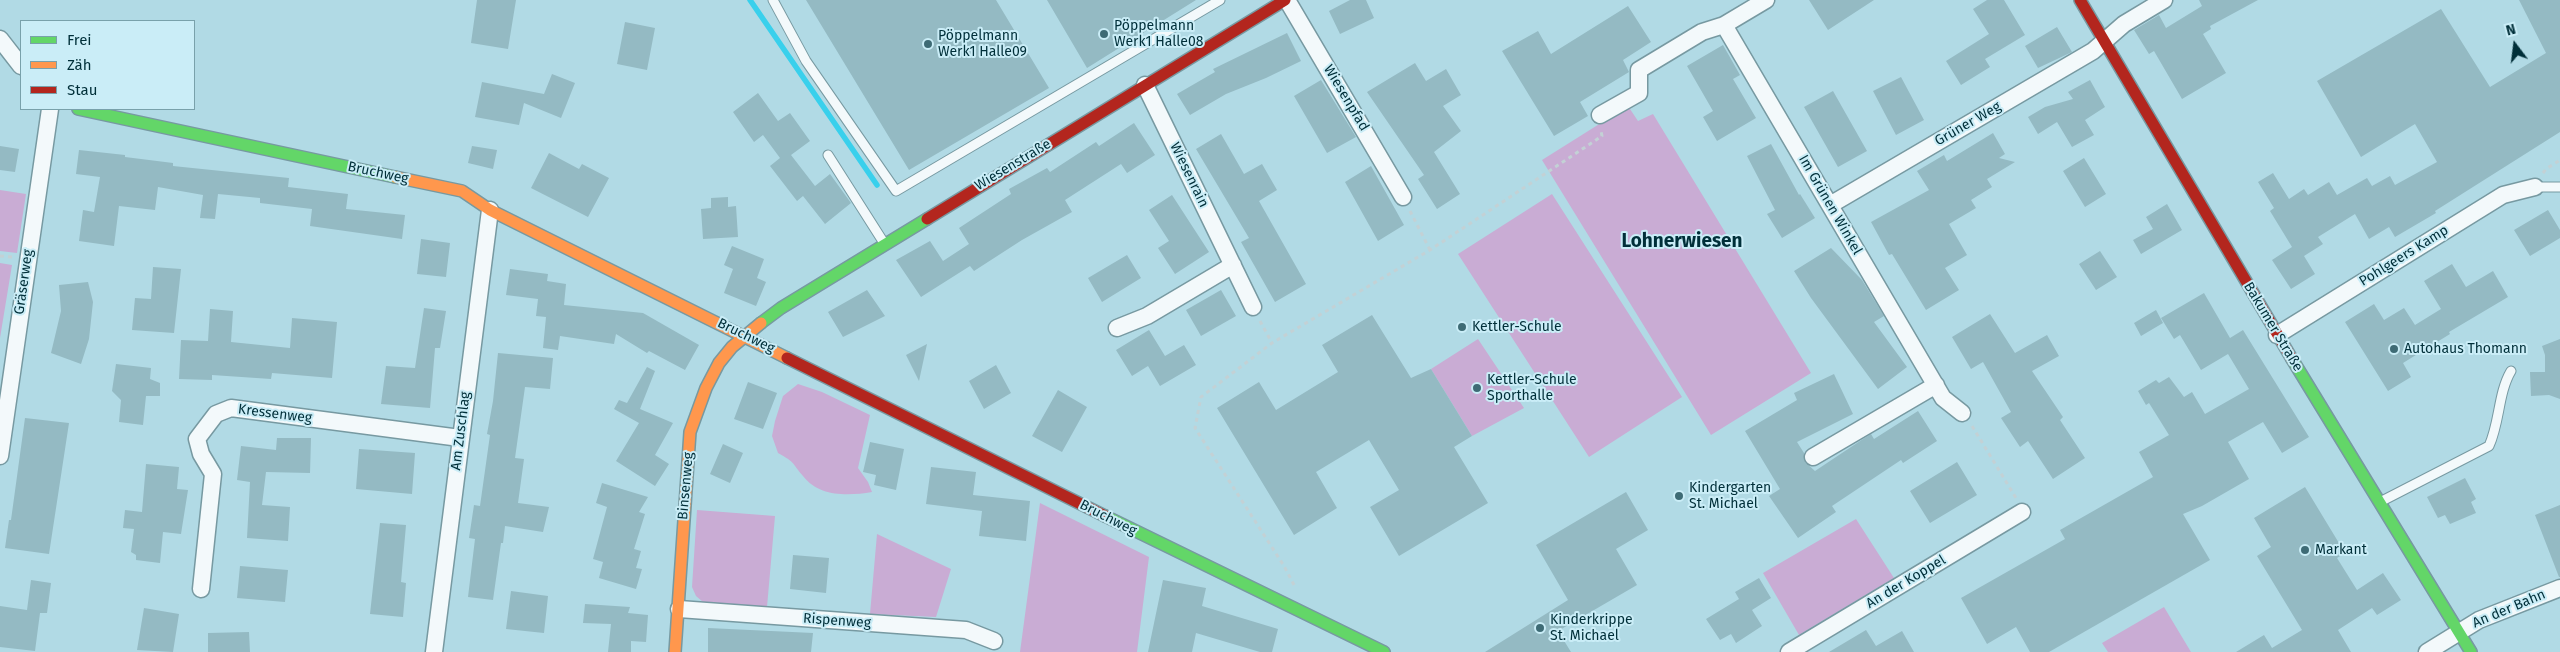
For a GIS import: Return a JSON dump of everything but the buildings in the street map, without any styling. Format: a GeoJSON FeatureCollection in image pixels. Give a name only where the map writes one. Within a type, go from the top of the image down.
{"type":"FeatureCollection","features":[{"type":"Feature","properties":{"kind":"street","name":"Wiesenstraße"},"geometry":{"type":"LineString","coordinates":[[746,336],[781,308],[1286,0]]}},
{"type":"Feature","properties":{"kind":"street","name":"Wiesenpfad"},"geometry":{"type":"LineString","coordinates":[[1286,0],[1403,197]]}},
{"type":"Feature","properties":{"kind":"street"},"geometry":{"type":"LineString","coordinates":[[1600,115],[1639,93],[1639,70],[1702,32],[1724,25],[1766,0]]}},
{"type":"Feature","properties":{"kind":"street","name":"Bakumer Straße"},"geometry":{"type":"LineString","coordinates":[[2080,0],[2277,335],[2470,652]]}},
{"type":"Feature","properties":{"kind":"street","name":"Grüner Weg"},"geometry":{"type":"LineString","coordinates":[[1830,205],[2093,51],[2124,24],[2164,0]]}},
{"type":"Feature","properties":{"kind":"street","name":"Im Grünen Winkel"},"geometry":{"type":"LineString","coordinates":[[1724,25],[1936,385],[1944,398],[1962,413]]}},
{"type":"Feature","properties":{"kind":"street"},"geometry":{"type":"LineString","coordinates":[[0,39],[20,65]]}},
{"type":"Feature","properties":{"kind":"street","name":"Wiesenrain"},"geometry":{"type":"LineString","coordinates":[[1145,85],[1253,307]]}},
{"type":"Feature","properties":{"kind":"street","name":"Gräserweg"},"geometry":{"type":"LineString","coordinates":[[0,456],[50,110]]}},
{"type":"Feature","properties":{"kind":"street","name":"Bruchweg"},"geometry":{"type":"LineString","coordinates":[[83,110],[462,191],[490,210],[1384,652]]}},
{"type":"Feature","properties":{"kind":"street","name":"Pohlgeers Kamp"},"geometry":{"type":"LineString","coordinates":[[2277,335],[2504,195],[2535,187]]}},
{"type":"Feature","properties":{"kind":"street","name":"Am Zuschlag"},"geometry":{"type":"LineString","coordinates":[[434,652],[490,210]]}},
{"type":"Feature","properties":{"kind":"street"},"geometry":{"type":"LineString","coordinates":[[1117,328],[1147,316],[1233,266]]}},
{"type":"Feature","properties":{"kind":"street","name":"Binsenweg"},"geometry":{"type":"LineString","coordinates":[[675,652],[690,432],[702,397],[720,362],[746,336]]}},
{"type":"Feature","properties":{"kind":"street"},"geometry":{"type":"LineString","coordinates":[[1813,457],[1936,385]]}},
{"type":"Feature","properties":{"kind":"street","name":"Kressenweg"},"geometry":{"type":"LineString","coordinates":[[200,589],[213,474],[201,454],[196,439],[216,414],[231,408],[460,438]]}},
{"type":"Feature","properties":{"kind":"street","name":"An der Koppel"},"geometry":{"type":"LineString","coordinates":[[1789,652],[2022,512]]}},
{"type":"Feature","properties":{"kind":"street","name":"An der Bahn"},"geometry":{"type":"LineString","coordinates":[[2427,652],[2479,620],[2560,588]]}},
{"type":"Feature","properties":{"kind":"street","name":"Rispenweg"},"geometry":{"type":"LineString","coordinates":[[679,610],[966,630],[994,640]]}},
{"type":"Feature","properties":{"kind":"lane"},"geometry":{"type":"LineString","coordinates":[[773,0],[806,61],[896,191],[1220,0]]}},
{"type":"Feature","properties":{"kind":"lane"},"geometry":{"type":"LineString","coordinates":[[828,155],[885,244]]}},
{"type":"Feature","properties":{"kind":"lane"},"geometry":{"type":"LineString","coordinates":[[2535,187],[2560,187]]}},
{"type":"Feature","properties":{"kind":"lane"},"geometry":{"type":"LineString","coordinates":[[2380,502],[2489,446],[2495,431],[2505,381],[2511,371]]}},
{"type":"Feature","properties":{"kind":"path"},"geometry":{"type":"LineString","coordinates":[[1308,616],[1284,566],[1195,428],[1201,397],[1272,343],[1430,250],[1602,136],[1600,115]]}},
{"type":"Feature","properties":{"kind":"path"},"geometry":{"type":"LineString","coordinates":[[1403,197],[1430,250]]}},
{"type":"Feature","properties":{"kind":"path"},"geometry":{"type":"LineString","coordinates":[[1253,307],[1272,343]]}},
{"type":"Feature","properties":{"kind":"path"},"geometry":{"type":"LineString","coordinates":[[1978,435],[2022,512]]}},
{"type":"Feature","properties":{"kind":"shaded area"},"geometry":{"type":"Polygon","coordinates":[[[1628,106],[1638,121],[1653,114],[1811,373],[1711,435],[1542,160],[1628,106]]]}},
{"type":"Feature","properties":{"kind":"shaded area"},"geometry":{"type":"Polygon","coordinates":[[[0,190],[26,194],[17,253],[0,251],[0,190]]]}},
{"type":"Feature","properties":{"kind":"shaded area"},"geometry":{"type":"Polygon","coordinates":[[[1552,194],[1682,397],[1589,457],[1458,254],[1552,194]]]}},
{"type":"Feature","properties":{"kind":"shaded area"},"geometry":{"type":"Polygon","coordinates":[[[0,263],[12,265],[0,338],[0,263]]]}},
{"type":"Feature","properties":{"kind":"shaded area","name":"Kettler-Schule Sporthalle"},"geometry":{"type":"Polygon","coordinates":[[[1478,339],[1524,408],[1472,436],[1431,369],[1478,339]]]}},
{"type":"Feature","properties":{"kind":"shaded area"},"geometry":{"type":"Polygon","coordinates":[[[798,384],[822,392],[870,415],[858,468],[868,482],[872,492],[844,494],[817,488],[803,476],[791,461],[778,453],[772,436],[775,421],[783,396],[798,384]]]}},
{"type":"Feature","properties":{"kind":"shaded area"},"geometry":{"type":"Polygon","coordinates":[[[1040,503],[1149,557],[1137,652],[1020,652],[1040,503]]]}},
{"type":"Feature","properties":{"kind":"shaded area"},"geometry":{"type":"Polygon","coordinates":[[[697,510],[775,516],[767,607],[703,602],[696,596],[692,587],[697,510]]]}},
{"type":"Feature","properties":{"kind":"shaded area"},"geometry":{"type":"Polygon","coordinates":[[[1856,519],[1894,578],[1799,635],[1763,573],[1856,519]]]}},
{"type":"Feature","properties":{"kind":"shaded area"},"geometry":{"type":"Polygon","coordinates":[[[877,534],[951,569],[936,617],[870,614],[877,534]]]}},
{"type":"Feature","properties":{"kind":"shaded area"},"geometry":{"type":"Polygon","coordinates":[[[2164,607],[2191,652],[2108,652],[2102,643],[2164,607]]]}},
{"type":"Feature","properties":{"kind":"waterway"},"geometry":{"type":"LineString","coordinates":[[750,0],[877,185]]}},
{"type":"Feature","properties":{"kind":"traffic: fast"},"geometry":{"type":"LineString","coordinates":[[83,110],[395,177]]}},
{"type":"Feature","properties":{"kind":"traffic: fast"},"geometry":{"type":"LineString","coordinates":[[761,323],[781,308],[927,219]]}},
{"type":"Feature","properties":{"kind":"traffic: fast"},"geometry":{"type":"LineString","coordinates":[[2292,359],[2471,652]]}},
{"type":"Feature","properties":{"kind":"traffic: fast"},"geometry":{"type":"LineString","coordinates":[[1105,516],[1384,652]]}},
{"type":"Feature","properties":{"kind":"traffic: slow"},"geometry":{"type":"LineString","coordinates":[[395,177],[462,191],[490,210],[787,358]]}},
{"type":"Feature","properties":{"kind":"traffic: slow"},"geometry":{"type":"LineString","coordinates":[[675,652],[690,432],[706,388],[719,363],[732,347],[761,323]]}},
{"type":"Feature","properties":{"kind":"traffic: jam"},"geometry":{"type":"LineString","coordinates":[[927,219],[1285,0]]}},
{"type":"Feature","properties":{"kind":"traffic: jam"},"geometry":{"type":"LineString","coordinates":[[2080,0],[2292,359]]}},
{"type":"Feature","properties":{"kind":"traffic: jam"},"geometry":{"type":"LineString","coordinates":[[787,358],[1105,516]]}},
{"type":"Feature","properties":{"kind":"place","name":"Pöppelmann Werk1 Halle08"},"geometry":{"type":"Point","coordinates":[1104,34]}},
{"type":"Feature","properties":{"kind":"place","name":"Pöppelmann Werk1 Halle09"},"geometry":{"type":"Point","coordinates":[928,44]}},
{"type":"Feature","properties":{"kind":"place","name":"Kettler-Schule"},"geometry":{"type":"Point","coordinates":[1462,327]}},
{"type":"Feature","properties":{"kind":"place","name":"Autohaus Thomann"},"geometry":{"type":"Point","coordinates":[2394,349]}},
{"type":"Feature","properties":{"kind":"place","name":"Kettler-Schule Sporthalle"},"geometry":{"type":"Point","coordinates":[1477,388]}},
{"type":"Feature","properties":{"kind":"place","name":"Kindergarten St. Michael"},"geometry":{"type":"Point","coordinates":[1679,496]}},
{"type":"Feature","properties":{"kind":"place","name":"Markant"},"geometry":{"type":"Point","coordinates":[2305,550]}},
{"type":"Feature","properties":{"kind":"place","name":"Kinderkrippe St. Michael"},"geometry":{"type":"Point","coordinates":[1540,628]}},
{"type":"Feature","properties":{"kind":"district","name":"Lohnerwiesen"},"geometry":{"type":"Point","coordinates":[1682,242]}}]}
